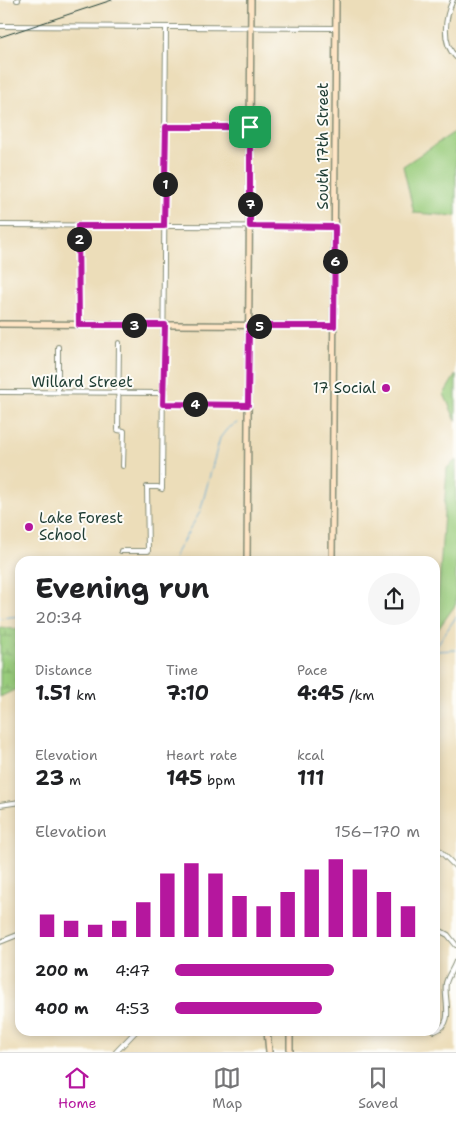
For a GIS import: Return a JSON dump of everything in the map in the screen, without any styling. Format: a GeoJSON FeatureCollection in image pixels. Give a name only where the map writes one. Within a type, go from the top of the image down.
{"type":"FeatureCollection","features":[{"type":"Feature","properties":{"kind":"main road"},"geometry":{"type":"LineString","coordinates":[[247,556],[251,0]]}},
{"type":"Feature","properties":{"kind":"main road","name":"South 17th Street"},"geometry":{"type":"LineString","coordinates":[[332,556],[336,0]]}},
{"type":"Feature","properties":{"kind":"main road"},"geometry":{"type":"LineString","coordinates":[[0,324],[334,326]]}},
{"type":"Feature","properties":{"kind":"main road"},"geometry":{"type":"LineString","coordinates":[[267,1036],[269,1052]]}},
{"type":"Feature","properties":{"kind":"main road"},"geometry":{"type":"LineString","coordinates":[[290,1036],[290,1052]]}},
{"type":"Feature","properties":{"kind":"street"},"geometry":{"type":"LineString","coordinates":[[453,0],[448,15],[447,37],[449,48],[456,57]]}},
{"type":"Feature","properties":{"kind":"street"},"geometry":{"type":"LineString","coordinates":[[0,26],[336,28]]}},
{"type":"Feature","properties":{"kind":"street"},"geometry":{"type":"LineString","coordinates":[[120,551],[148,551],[147,486],[162,489],[165,325],[166,27]]}},
{"type":"Feature","properties":{"kind":"street"},"geometry":{"type":"LineString","coordinates":[[166,127],[250,127]]}},
{"type":"Feature","properties":{"kind":"street"},"geometry":{"type":"LineString","coordinates":[[0,225],[335,227]]}},
{"type":"Feature","properties":{"kind":"street"},"geometry":{"type":"LineString","coordinates":[[78,226],[79,325]]}},
{"type":"Feature","properties":{"kind":"street"},"geometry":{"type":"LineString","coordinates":[[119,343],[118,430],[124,431],[123,466]]}},
{"type":"Feature","properties":{"kind":"street"},"geometry":{"type":"LineString","coordinates":[[58,347],[58,392]]}},
{"type":"Feature","properties":{"kind":"street","name":"Willard Street"},"geometry":{"type":"LineString","coordinates":[[0,392],[163,393]]}},
{"type":"Feature","properties":{"kind":"street"},"geometry":{"type":"LineString","coordinates":[[163,404],[248,405]]}},
{"type":"Feature","properties":{"kind":"street"},"geometry":{"type":"LineString","coordinates":[[0,805],[15,803]]}},
{"type":"Feature","properties":{"kind":"street"},"geometry":{"type":"LineString","coordinates":[[440,851],[456,867]]}},
{"type":"Feature","properties":{"kind":"street"},"geometry":{"type":"LineString","coordinates":[[440,931],[448,935],[456,945]]}},
{"type":"Feature","properties":{"kind":"street"},"geometry":{"type":"LineString","coordinates":[[0,942],[15,936]]}},
{"type":"Feature","properties":{"kind":"street"},"geometry":{"type":"LineString","coordinates":[[440,1029],[449,1021],[450,1011],[446,984],[456,960]]}},
{"type":"Feature","properties":{"kind":"street"},"geometry":{"type":"LineString","coordinates":[[116,1052],[131,1036]]}},
{"type":"Feature","properties":{"kind":"green space"},"geometry":{"type":"Polygon","coordinates":[[[456,131],[456,216],[414,213],[403,166],[456,131]]]}},
{"type":"Feature","properties":{"kind":"green space"},"geometry":{"type":"Polygon","coordinates":[[[456,374],[456,421],[444,394],[456,374]]]}},
{"type":"Feature","properties":{"kind":"green space"},"geometry":{"type":"Polygon","coordinates":[[[456,460],[456,604],[440,626],[440,572],[447,468],[456,460]]]}},
{"type":"Feature","properties":{"kind":"green space"},"geometry":{"type":"Polygon","coordinates":[[[0,627],[15,629],[15,690],[0,697],[0,627]]]}},
{"type":"Feature","properties":{"kind":"waterway"},"geometry":{"type":"LineString","coordinates":[[175,556],[200,512],[220,438],[227,429],[237,423]]}},
{"type":"Feature","properties":{"kind":"waterway"},"geometry":{"type":"LineString","coordinates":[[0,618],[15,616]]}},
{"type":"Feature","properties":{"kind":"waterway"},"geometry":{"type":"LineString","coordinates":[[440,641],[456,617]]}},
{"type":"Feature","properties":{"kind":"waterway"},"geometry":{"type":"LineString","coordinates":[[440,651],[456,650]]}},
{"type":"Feature","properties":{"kind":"railway"},"geometry":{"type":"LineString","coordinates":[[0,37],[112,0]]}},
{"type":"Feature","properties":{"kind":"place","name":"17 Social"},"geometry":{"type":"Point","coordinates":[386,388]}},
{"type":"Feature","properties":{"kind":"place","name":"Lake Forest School"},"geometry":{"type":"Point","coordinates":[29,527]}},
{"type":"Feature","properties":{"kind":"route"},"geometry":{"type":"LineString","coordinates":[[166,127],[250,127],[250,226],[335,227],[334,326],[249,326],[248,405],[163,404],[165,325],[79,325],[78,226],[164,226],[166,127]]}}]}
